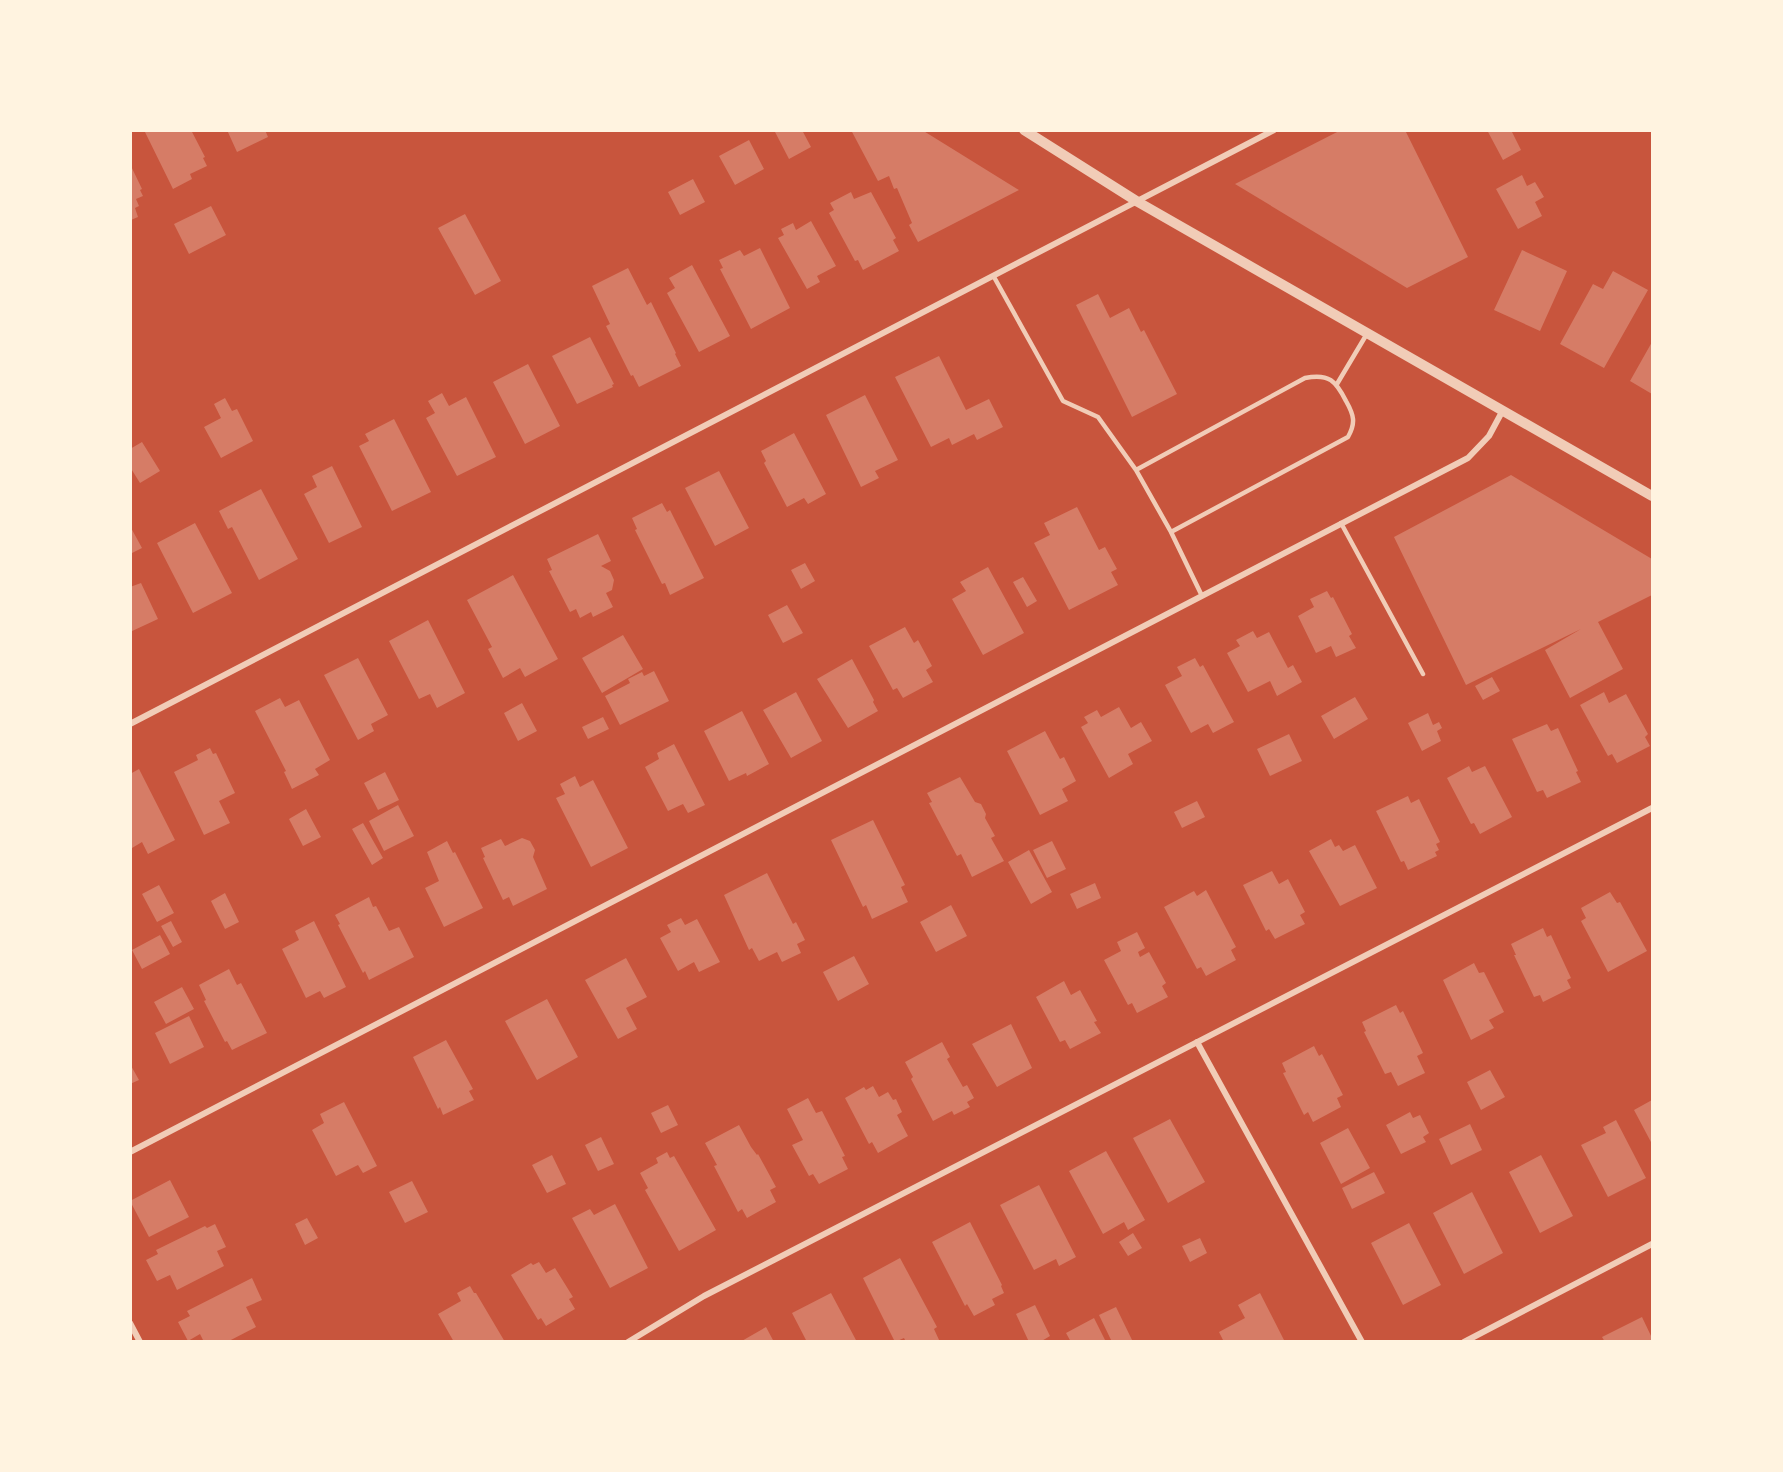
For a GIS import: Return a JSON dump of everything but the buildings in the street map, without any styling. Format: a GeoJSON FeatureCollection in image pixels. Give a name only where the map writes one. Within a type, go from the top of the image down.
{"type":"FeatureCollection","features":[{"type":"Feature","properties":{"kind":"street"},"geometry":{"type":"LineString","coordinates":[[1024,130],[1138,202],[1653,496]]}},
{"type":"Feature","properties":{"kind":"street"},"geometry":{"type":"LineString","coordinates":[[130,724],[1274,130]]}},
{"type":"Feature","properties":{"kind":"street"},"geometry":{"type":"LineString","coordinates":[[130,1152],[1467,458],[1489,436],[1503,409]]}},
{"type":"Feature","properties":{"kind":"street"},"geometry":{"type":"LineString","coordinates":[[628,1341],[704,1296],[1653,808]]}},
{"type":"Feature","properties":{"kind":"street"},"geometry":{"type":"LineString","coordinates":[[1197,1042],[1362,1341]]}},
{"type":"Feature","properties":{"kind":"street"},"geometry":{"type":"LineString","coordinates":[[1464,1341],[1653,1244]]}},
{"type":"Feature","properties":{"kind":"street"},"geometry":{"type":"LineString","coordinates":[[130,1323],[140,1341]]}},
{"type":"Feature","properties":{"kind":"lane"},"geometry":{"type":"LineString","coordinates":[[993,277],[1063,401],[1098,417],[1136,470],[1171,532],[1202,596]]}},
{"type":"Feature","properties":{"kind":"lane"},"geometry":{"type":"LineString","coordinates":[[1337,384],[1368,332]]}},
{"type":"Feature","properties":{"kind":"lane"},"geometry":{"type":"LineString","coordinates":[[1136,470],[1305,378],[1318,375],[1337,384],[1354,415],[1353,428],[1347,437],[1171,532]]}},
{"type":"Feature","properties":{"kind":"lane"},"geometry":{"type":"LineString","coordinates":[[1341,523],[1424,674]]}}]}
